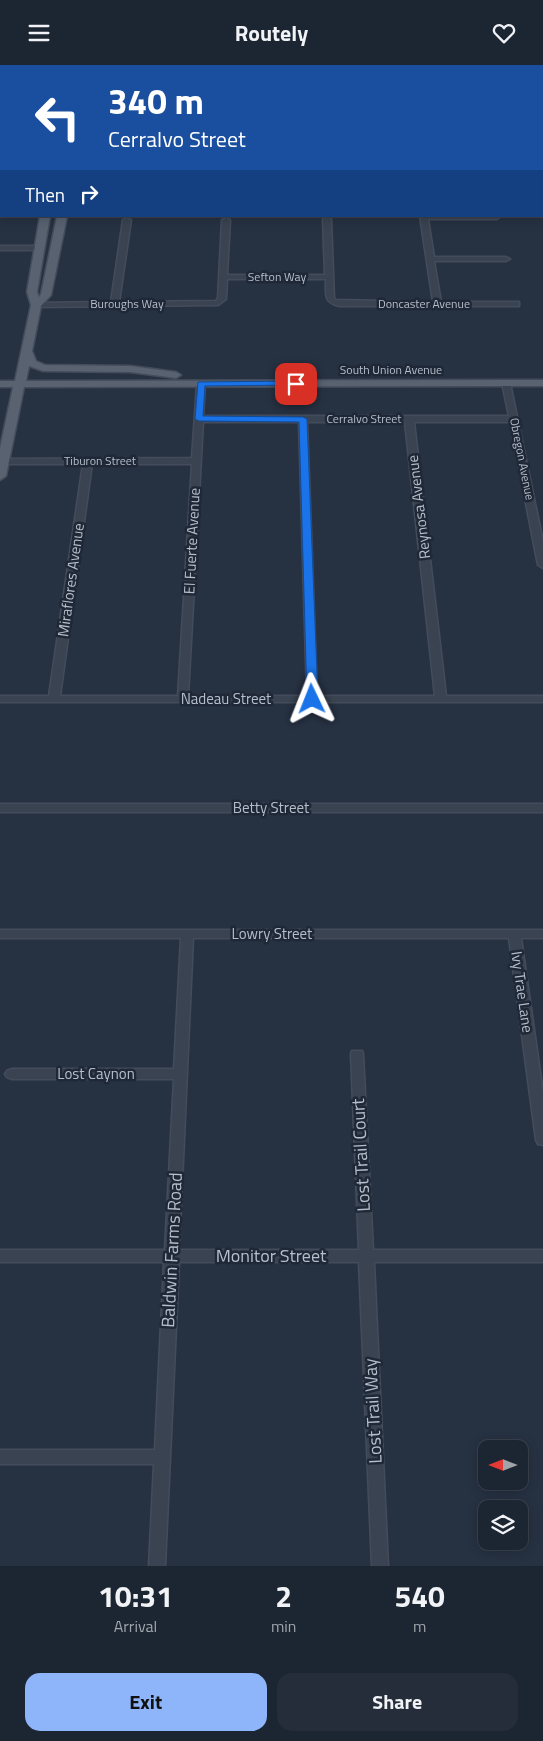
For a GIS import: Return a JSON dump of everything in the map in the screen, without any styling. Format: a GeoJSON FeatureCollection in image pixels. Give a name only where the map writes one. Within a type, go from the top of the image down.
{"type":"FeatureCollection","features":[{"type":"Feature","properties":{"kind":"main road"},"geometry":{"type":"LineString","coordinates":[[0,477],[36,305],[32,292],[45,217]]}},
{"type":"Feature","properties":{"kind":"main road"},"geometry":{"type":"LineString","coordinates":[[36,305],[47,293],[62,217]]}},
{"type":"Feature","properties":{"kind":"main road"},"geometry":{"type":"LineString","coordinates":[[38,248],[46,253],[42,282],[47,293]]}},
{"type":"Feature","properties":{"kind":"main road"},"geometry":{"type":"LineString","coordinates":[[26,351],[32,363],[43,368],[130,369],[176,375]]}},
{"type":"Feature","properties":{"kind":"main road","name":"South Union Avenue"},"geometry":{"type":"LineString","coordinates":[[0,375],[20,380],[131,384],[543,383]]}},
{"type":"Feature","properties":{"kind":"main road","name":"South Union Avenue"},"geometry":{"type":"LineString","coordinates":[[0,384],[20,380],[123,379],[144,375],[543,375]]}},
{"type":"Feature","properties":{"kind":"main road"},"geometry":{"type":"LineString","coordinates":[[131,384],[159,380],[215,379],[222,375]]}},
{"type":"Feature","properties":{"kind":"main road"},"geometry":{"type":"LineString","coordinates":[[0,380],[20,380]]}},
{"type":"Feature","properties":{"kind":"street"},"geometry":{"type":"LineString","coordinates":[[437,304],[424,217],[497,217]]}},
{"type":"Feature","properties":{"kind":"street"},"geometry":{"type":"LineString","coordinates":[[327,219],[329,277]]}},
{"type":"Feature","properties":{"kind":"street"},"geometry":{"type":"LineString","coordinates":[[116,304],[127,220]]}},
{"type":"Feature","properties":{"kind":"street"},"geometry":{"type":"LineString","coordinates":[[224,277],[226,220]]}},
{"type":"Feature","properties":{"kind":"street"},"geometry":{"type":"LineString","coordinates":[[0,248],[38,248]]}},
{"type":"Feature","properties":{"kind":"street"},"geometry":{"type":"LineString","coordinates":[[430,259],[506,259]]}},
{"type":"Feature","properties":{"kind":"street","name":"Sefton Way"},"geometry":{"type":"LineString","coordinates":[[224,277],[329,277]]}},
{"type":"Feature","properties":{"kind":"street","name":"Buroughs Way"},"geometry":{"type":"LineString","coordinates":[[36,305],[218,303],[222,299],[224,277]]}},
{"type":"Feature","properties":{"kind":"street","name":"Doncaster Avenue"},"geometry":{"type":"LineString","coordinates":[[329,277],[330,298],[333,302],[339,304],[516,304]]}},
{"type":"Feature","properties":{"kind":"street","name":"Obregon Avenue"},"geometry":{"type":"LineString","coordinates":[[506,383],[543,565]]}},
{"type":"Feature","properties":{"kind":"street","name":"El Fuerte Avenue"},"geometry":{"type":"LineString","coordinates":[[183,699],[201,384]]}},
{"type":"Feature","properties":{"kind":"street","name":"Cerralvo Street"},"geometry":{"type":"LineString","coordinates":[[199,419],[409,419]]}},
{"type":"Feature","properties":{"kind":"street"},"geometry":{"type":"LineString","coordinates":[[303,419],[312,699]]}},
{"type":"Feature","properties":{"kind":"street"},"geometry":{"type":"LineString","coordinates":[[409,419],[513,419]]}},
{"type":"Feature","properties":{"kind":"street","name":"Reynosa Avenue"},"geometry":{"type":"LineString","coordinates":[[409,419],[441,699]]}},
{"type":"Feature","properties":{"kind":"street","name":"Tiburon Street"},"geometry":{"type":"LineString","coordinates":[[3,461],[196,461]]}},
{"type":"Feature","properties":{"kind":"street","name":"Miraflores Avenue"},"geometry":{"type":"LineString","coordinates":[[54,699],[88,461]]}},
{"type":"Feature","properties":{"kind":"street","name":"Nadeau Street"},"geometry":{"type":"LineString","coordinates":[[0,699],[543,699]]}},
{"type":"Feature","properties":{"kind":"street","name":"Betty Street"},"geometry":{"type":"LineString","coordinates":[[0,808],[543,808]]}},
{"type":"Feature","properties":{"kind":"street","name":"Lowry Street"},"geometry":{"type":"LineString","coordinates":[[0,933],[543,933]]}},
{"type":"Feature","properties":{"kind":"street","name":"Baldwin Farms Road"},"geometry":{"type":"LineString","coordinates":[[157,1566],[187,933]]}},
{"type":"Feature","properties":{"kind":"street","name":"Ivy Trae Lane"},"geometry":{"type":"LineString","coordinates":[[514,933],[538,1061],[543,1140]]}},
{"type":"Feature","properties":{"kind":"street","name":"Lost Trail Court"},"geometry":{"type":"LineString","coordinates":[[356,1054],[366,1256]]}},
{"type":"Feature","properties":{"kind":"street","name":"Lost Caynon"},"geometry":{"type":"LineString","coordinates":[[12,1074],[181,1074]]}},
{"type":"Feature","properties":{"kind":"street","name":"Monitor Street"},"geometry":{"type":"LineString","coordinates":[[0,1256],[543,1256]]}},
{"type":"Feature","properties":{"kind":"street","name":"Lost Trail Way"},"geometry":{"type":"LineString","coordinates":[[366,1256],[380,1566]]}},
{"type":"Feature","properties":{"kind":"street"},"geometry":{"type":"LineString","coordinates":[[0,1457],[162,1457]]}},
{"type":"Feature","properties":{"kind":"route"},"geometry":{"type":"LineString","coordinates":[[296,384],[201,384],[199,419],[303,419],[312,699]]}}]}
